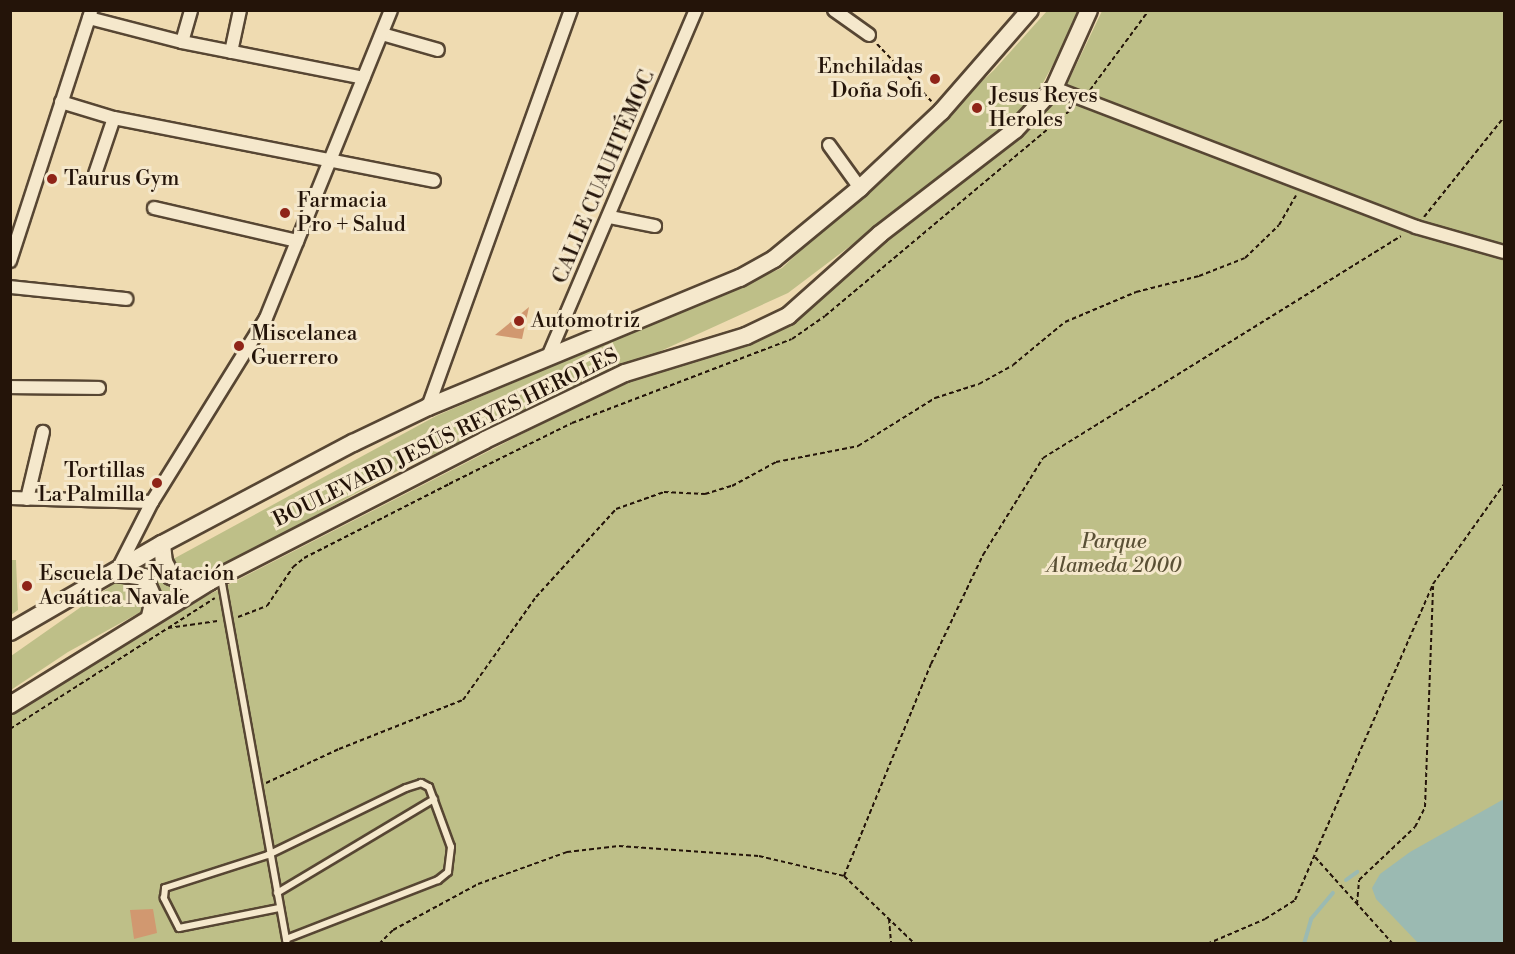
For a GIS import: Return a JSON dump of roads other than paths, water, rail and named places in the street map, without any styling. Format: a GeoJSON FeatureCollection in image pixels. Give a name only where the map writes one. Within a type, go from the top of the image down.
{"type":"FeatureCollection","features":[{"type":"Feature","properties":{"kind":"main road","name":"BOULEVARD JESÚS REYES HEROLES"},"geometry":{"type":"LineString","coordinates":[[10,632],[116,573],[162,544],[428,406],[740,278],[805,236],[860,189],[941,112],[1030,10]]}},
{"type":"Feature","properties":{"kind":"main road","name":"BOULEVARD JESÚS REYES HEROLES"},"geometry":{"type":"LineString","coordinates":[[10,705],[215,579],[465,450],[625,372],[777,323],[817,293],[907,212],[1006,138],[1054,88],[1089,10]]}},
{"type":"Feature","properties":{"kind":"main road"},"geometry":{"type":"LineString","coordinates":[[162,544],[164,562],[171,576],[183,581],[215,579]]}},
{"type":"Feature","properties":{"kind":"main road"},"geometry":{"type":"LineString","coordinates":[[116,573],[144,577],[154,599],[150,617]]}},
{"type":"Feature","properties":{"kind":"street"},"geometry":{"type":"LineString","coordinates":[[182,42],[191,10]]}},
{"type":"Feature","properties":{"kind":"street"},"geometry":{"type":"LineString","coordinates":[[231,52],[240,10]]}},
{"type":"Feature","properties":{"kind":"street"},"geometry":{"type":"LineString","coordinates":[[116,573],[152,502],[252,346],[391,10]]}},
{"type":"Feature","properties":{"kind":"street"},"geometry":{"type":"LineString","coordinates":[[428,406],[571,10]]}},
{"type":"Feature","properties":{"kind":"street","name":"CALLE CUAUHTÉMOC"},"geometry":{"type":"LineString","coordinates":[[547,359],[610,217],[696,10]]}},
{"type":"Feature","properties":{"kind":"street"},"geometry":{"type":"LineString","coordinates":[[834,10],[869,35]]}},
{"type":"Feature","properties":{"kind":"street"},"geometry":{"type":"LineString","coordinates":[[10,261],[90,14],[182,42],[363,78]]}},
{"type":"Feature","properties":{"kind":"street"},"geometry":{"type":"LineString","coordinates":[[382,34],[438,50]]}},
{"type":"Feature","properties":{"kind":"street"},"geometry":{"type":"LineString","coordinates":[[1054,88],[1081,102],[1416,227],[1504,252]]}},
{"type":"Feature","properties":{"kind":"street"},"geometry":{"type":"LineString","coordinates":[[61,102],[114,118],[434,181]]}},
{"type":"Feature","properties":{"kind":"street"},"geometry":{"type":"LineString","coordinates":[[95,174],[114,118]]}},
{"type":"Feature","properties":{"kind":"street"},"geometry":{"type":"LineString","coordinates":[[829,145],[860,189]]}},
{"type":"Feature","properties":{"kind":"street"},"geometry":{"type":"LineString","coordinates":[[154,208],[297,241]]}},
{"type":"Feature","properties":{"kind":"street"},"geometry":{"type":"LineString","coordinates":[[610,217],[655,226]]}},
{"type":"Feature","properties":{"kind":"street"},"geometry":{"type":"LineString","coordinates":[[10,287],[126,299]]}},
{"type":"Feature","properties":{"kind":"street"},"geometry":{"type":"LineString","coordinates":[[10,387],[99,388]]}},
{"type":"Feature","properties":{"kind":"street"},"geometry":{"type":"LineString","coordinates":[[27,499],[43,432]]}},
{"type":"Feature","properties":{"kind":"street"},"geometry":{"type":"LineString","coordinates":[[10,498],[152,502]]}},
{"type":"Feature","properties":{"kind":"lane"},"geometry":{"type":"LineString","coordinates":[[215,579],[223,594],[268,855],[287,941],[438,880],[448,872],[451,847],[429,787],[422,783],[406,788],[268,855],[169,884],[164,898],[175,926],[179,928],[279,908]]}},
{"type":"Feature","properties":{"kind":"lane"},"geometry":{"type":"LineString","coordinates":[[277,893],[434,799]]}},
{"type":"Feature","properties":{"kind":"water"},"geometry":{"type":"Polygon","coordinates":[[[1504,799],[1504,943],[1418,943],[1376,899],[1372,888],[1380,874],[1410,852],[1504,799]]]}},
{"type":"Feature","properties":{"kind":"waterway"},"geometry":{"type":"LineString","coordinates":[[1346,880],[1357,872]]}},
{"type":"Feature","properties":{"kind":"waterway"},"geometry":{"type":"LineString","coordinates":[[1304,944],[1311,919],[1333,893]]}},
{"type":"Feature","properties":{"kind":"place","name":"Enchiladas Doña Sofi"},"geometry":{"type":"Point","coordinates":[935,79]}},
{"type":"Feature","properties":{"kind":"place","name":"Jesus Reyes Heroles"},"geometry":{"type":"Point","coordinates":[977,108]}},
{"type":"Feature","properties":{"kind":"place","name":"Taurus Gym"},"geometry":{"type":"Point","coordinates":[52,179]}},
{"type":"Feature","properties":{"kind":"place","name":"Farmacia Pro + Salud"},"geometry":{"type":"Point","coordinates":[285,213]}},
{"type":"Feature","properties":{"kind":"place","name":"Automotriz"},"geometry":{"type":"Point","coordinates":[519,321]}},
{"type":"Feature","properties":{"kind":"place","name":"Miscelanea Guerrero"},"geometry":{"type":"Point","coordinates":[239,346]}},
{"type":"Feature","properties":{"kind":"place","name":"Tortillas La Palmilla"},"geometry":{"type":"Point","coordinates":[157,483]}},
{"type":"Feature","properties":{"kind":"place","name":"Escuela De Natación Acuática Navale"},"geometry":{"type":"Point","coordinates":[27,586]}},
{"type":"Feature","properties":{"kind":"park label","name":"Parque Alameda 2000"},"geometry":{"type":"Point","coordinates":[1114,554]}}]}
